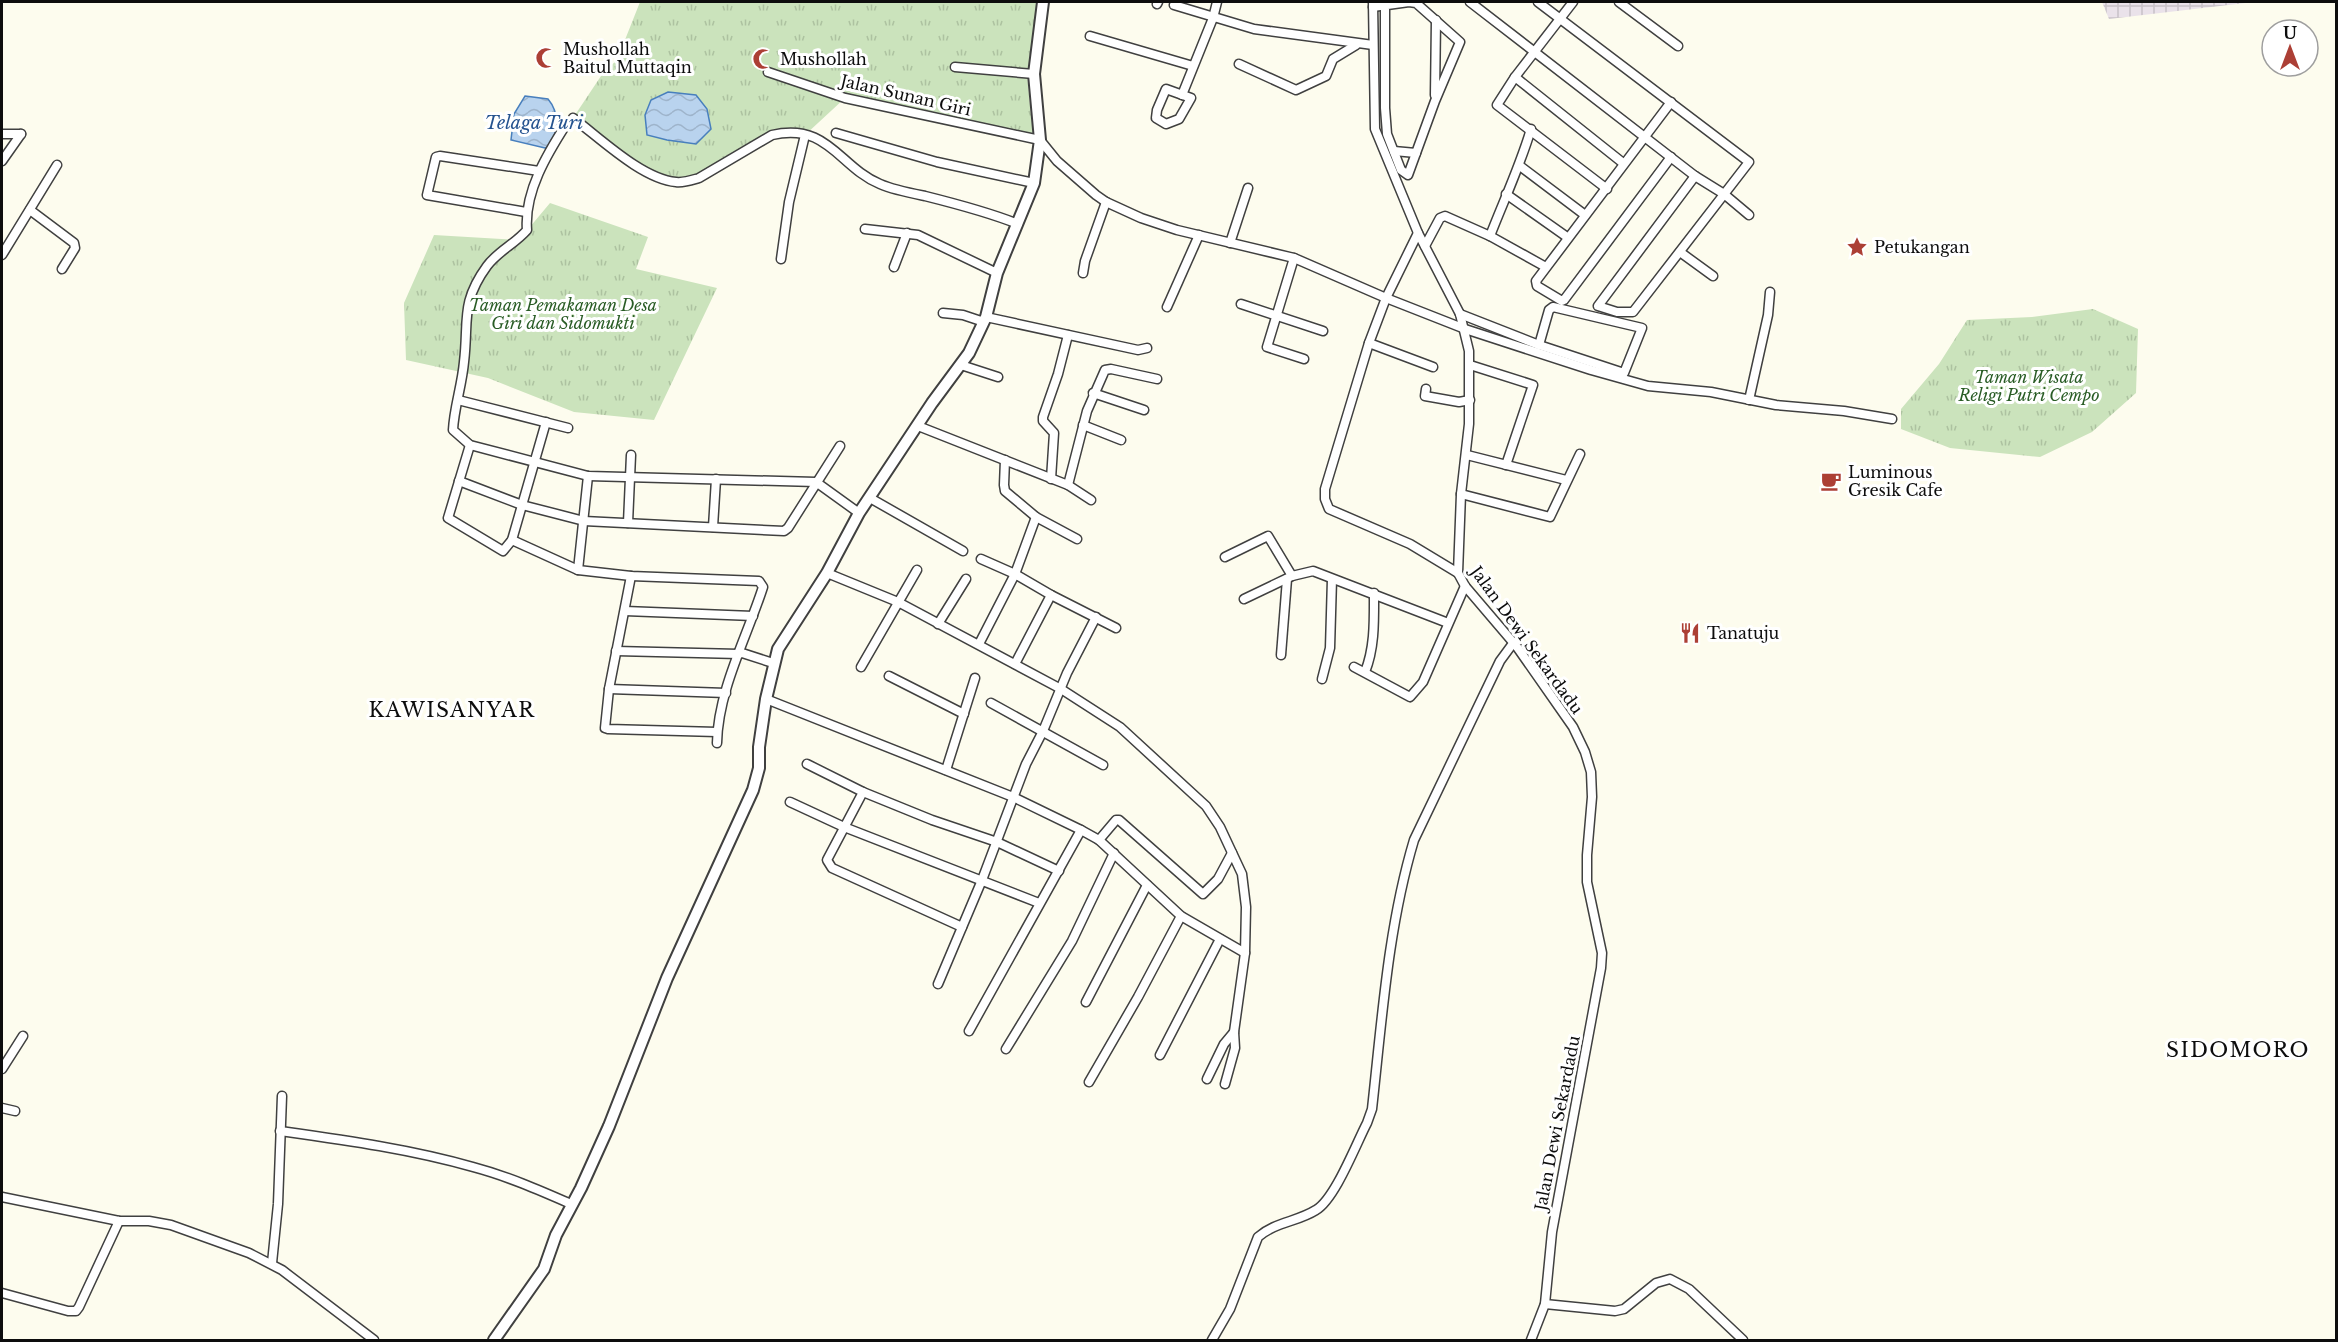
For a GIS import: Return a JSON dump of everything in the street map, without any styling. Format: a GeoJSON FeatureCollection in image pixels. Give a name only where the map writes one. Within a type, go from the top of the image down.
{"type":"FeatureCollection","features":[{"type":"Feature","properties":{"kind":"street"},"geometry":{"type":"LineString","coordinates":[[494,1341],[544,1269],[556,1235],[581,1188],[609,1126],[667,978],[753,790],[759,768],[759,747],[766,699],[778,649],[827,573],[859,513],[961,364],[985,319],[997,273],[1034,183],[1040,140],[1034,74],[1042,2]]}},
{"type":"Feature","properties":{"kind":"street"},"geometry":{"type":"LineString","coordinates":[[1182,95],[1213,18],[1217,2]]}},
{"type":"Feature","properties":{"kind":"street"},"geometry":{"type":"LineString","coordinates":[[1373,4],[1385,6],[1413,2],[1460,42],[1408,175],[1401,170],[1387,134],[1384,108],[1385,6]]}},
{"type":"Feature","properties":{"kind":"street"},"geometry":{"type":"LineString","coordinates":[[1470,2],[1749,215]]}},
{"type":"Feature","properties":{"kind":"street"},"geometry":{"type":"LineString","coordinates":[[1538,2],[1749,161],[1749,165],[1633,312],[1617,312],[1597,305],[1695,176]]}},
{"type":"Feature","properties":{"kind":"street"},"geometry":{"type":"LineString","coordinates":[[1573,2],[1534,51],[1497,105],[1607,189]]}},
{"type":"Feature","properties":{"kind":"street"},"geometry":{"type":"LineString","coordinates":[[1618,2],[1678,46]]}},
{"type":"Feature","properties":{"kind":"street"},"geometry":{"type":"LineString","coordinates":[[1174,4],[1254,29],[1373,45]]}},
{"type":"Feature","properties":{"kind":"street","name":"Jalan Dewi Sekardadu"},"geometry":{"type":"LineString","coordinates":[[1373,4],[1375,129],[1418,233],[1465,328],[1470,364],[1470,400],[1467,455],[1461,494],[1458,573],[1465,586],[1514,642],[1573,727],[1585,752],[1591,772],[1592,797],[1587,882],[1602,953],[1601,968],[1552,1232],[1545,1304],[1531,1341]]}},
{"type":"Feature","properties":{"kind":"street"},"geometry":{"type":"LineString","coordinates":[[1435,101],[1436,20]]}},
{"type":"Feature","properties":{"kind":"street"},"geometry":{"type":"LineString","coordinates":[[1090,36],[1193,66]]}},
{"type":"Feature","properties":{"kind":"street"},"geometry":{"type":"LineString","coordinates":[[1239,64],[1296,90],[1326,76],[1333,59],[1357,44]]}},
{"type":"Feature","properties":{"kind":"street"},"geometry":{"type":"LineString","coordinates":[[955,67],[1034,74]]}},
{"type":"Feature","properties":{"kind":"street","name":"Jalan Sunan Giri"},"geometry":{"type":"LineString","coordinates":[[768,72],[844,98],[1040,140]]}},
{"type":"Feature","properties":{"kind":"street"},"geometry":{"type":"LineString","coordinates":[[1515,77],[1623,163]]}},
{"type":"Feature","properties":{"kind":"street"},"geometry":{"type":"LineString","coordinates":[[1166,89],[1182,95],[1191,98],[1179,119],[1166,124],[1156,118],[1166,89]]}},
{"type":"Feature","properties":{"kind":"street"},"geometry":{"type":"LineString","coordinates":[[1671,102],[1623,163],[1607,189],[1545,266],[1535,284],[1562,301],[1564,300],[1671,157]]}},
{"type":"Feature","properties":{"kind":"street"},"geometry":{"type":"LineString","coordinates":[[859,513],[816,482],[588,476],[470,446],[453,430],[464,364],[466,305],[472,289],[496,254],[519,240],[527,230],[526,212],[539,171],[570,120],[638,167],[658,178],[676,182],[699,178],[772,135],[785,132],[805,135],[824,142],[862,175],[881,184],[995,214],[1018,224]]}},
{"type":"Feature","properties":{"kind":"street"},"geometry":{"type":"LineString","coordinates":[[1490,236],[1506,194],[1520,166],[1531,129]]}},
{"type":"Feature","properties":{"kind":"street"},"geometry":{"type":"LineString","coordinates":[[836,133],[937,162],[1034,183]]}},
{"type":"Feature","properties":{"kind":"street"},"geometry":{"type":"LineString","coordinates":[[2,135],[21,134],[2,161]]}},
{"type":"Feature","properties":{"kind":"street"},"geometry":{"type":"LineString","coordinates":[[781,259],[789,202],[805,135]]}},
{"type":"Feature","properties":{"kind":"street"},"geometry":{"type":"LineString","coordinates":[[1040,140],[1056,162],[1106,202],[1141,218],[1199,236],[1294,258],[1386,298],[1465,328],[1634,383],[1892,419]]}},
{"type":"Feature","properties":{"kind":"street"},"geometry":{"type":"LineString","coordinates":[[1394,151],[1416,153]]}},
{"type":"Feature","properties":{"kind":"street"},"geometry":{"type":"LineString","coordinates":[[526,212],[427,195],[436,157],[539,171]]}},
{"type":"Feature","properties":{"kind":"street"},"geometry":{"type":"LineString","coordinates":[[2,255],[57,165]]}},
{"type":"Feature","properties":{"kind":"street"},"geometry":{"type":"LineString","coordinates":[[1520,166],[1585,215]]}},
{"type":"Feature","properties":{"kind":"street"},"geometry":{"type":"LineString","coordinates":[[1230,243],[1248,188]]}},
{"type":"Feature","properties":{"kind":"street"},"geometry":{"type":"LineString","coordinates":[[1506,194],[1567,237]]}},
{"type":"Feature","properties":{"kind":"street"},"geometry":{"type":"LineString","coordinates":[[1083,273],[1106,202]]}},
{"type":"Feature","properties":{"kind":"street"},"geometry":{"type":"LineString","coordinates":[[30,210],[74,243],[75,248],[62,269]]}},
{"type":"Feature","properties":{"kind":"street"},"geometry":{"type":"LineString","coordinates":[[1425,246],[1442,216],[1490,236],[1545,266]]}},
{"type":"Feature","properties":{"kind":"street"},"geometry":{"type":"LineString","coordinates":[[865,229],[918,235],[997,273]]}},
{"type":"Feature","properties":{"kind":"street"},"geometry":{"type":"LineString","coordinates":[[894,267],[907,233]]}},
{"type":"Feature","properties":{"kind":"street"},"geometry":{"type":"LineString","coordinates":[[1418,233],[1386,298],[1369,343],[1332,461],[1325,499],[1329,509],[1410,544],[1458,573]]}},
{"type":"Feature","properties":{"kind":"street"},"geometry":{"type":"LineString","coordinates":[[1167,307],[1199,236]]}},
{"type":"Feature","properties":{"kind":"street"},"geometry":{"type":"LineString","coordinates":[[1680,252],[1713,276]]}},
{"type":"Feature","properties":{"kind":"street"},"geometry":{"type":"LineString","coordinates":[[1294,258],[1267,347],[1304,359]]}},
{"type":"Feature","properties":{"kind":"street"},"geometry":{"type":"LineString","coordinates":[[1749,400],[1768,315],[1770,292]]}},
{"type":"Feature","properties":{"kind":"street"},"geometry":{"type":"LineString","coordinates":[[1241,304],[1323,331]]}},
{"type":"Feature","properties":{"kind":"street"},"geometry":{"type":"LineString","coordinates":[[1460,314],[1539,345],[1624,373],[1642,328],[1553,307],[1539,345]]}},
{"type":"Feature","properties":{"kind":"street"},"geometry":{"type":"LineString","coordinates":[[943,313],[985,319],[1138,350],[1147,348]]}},
{"type":"Feature","properties":{"kind":"street"},"geometry":{"type":"LineString","coordinates":[[1051,479],[1054,433],[1043,421],[1043,417],[1058,374],[1068,335]]}},
{"type":"Feature","properties":{"kind":"street"},"geometry":{"type":"LineString","coordinates":[[1369,343],[1433,367]]}},
{"type":"Feature","properties":{"kind":"street"},"geometry":{"type":"LineString","coordinates":[[961,364],[998,377]]}},
{"type":"Feature","properties":{"kind":"street"},"geometry":{"type":"LineString","coordinates":[[1470,364],[1533,385],[1506,465]]}},
{"type":"Feature","properties":{"kind":"street"},"geometry":{"type":"LineString","coordinates":[[1068,485],[1093,393],[1107,369],[1157,379]]}},
{"type":"Feature","properties":{"kind":"street"},"geometry":{"type":"LineString","coordinates":[[1426,389],[1425,396],[1449,401],[1470,400]]}},
{"type":"Feature","properties":{"kind":"street"},"geometry":{"type":"LineString","coordinates":[[1093,393],[1144,410]]}},
{"type":"Feature","properties":{"kind":"street"},"geometry":{"type":"LineString","coordinates":[[458,400],[568,428]]}},
{"type":"Feature","properties":{"kind":"street"},"geometry":{"type":"LineString","coordinates":[[470,446],[449,520],[500,551],[506,550],[512,540],[546,422]]}},
{"type":"Feature","properties":{"kind":"street"},"geometry":{"type":"LineString","coordinates":[[1083,425],[1121,440]]}},
{"type":"Feature","properties":{"kind":"street"},"geometry":{"type":"LineString","coordinates":[[918,426],[1068,485],[1090,500]]}},
{"type":"Feature","properties":{"kind":"street"},"geometry":{"type":"LineString","coordinates":[[459,481],[522,505],[584,521],[786,530],[840,446]]}},
{"type":"Feature","properties":{"kind":"street"},"geometry":{"type":"LineString","coordinates":[[1461,494],[1547,518],[1552,514],[1580,454]]}},
{"type":"Feature","properties":{"kind":"street"},"geometry":{"type":"LineString","coordinates":[[628,523],[631,455]]}},
{"type":"Feature","properties":{"kind":"street"},"geometry":{"type":"LineString","coordinates":[[1467,455],[1566,480]]}},
{"type":"Feature","properties":{"kind":"street"},"geometry":{"type":"LineString","coordinates":[[1005,460],[1005,490],[1036,518],[1077,539]]}},
{"type":"Feature","properties":{"kind":"street"},"geometry":{"type":"LineString","coordinates":[[578,570],[588,476]]}},
{"type":"Feature","properties":{"kind":"street"},"geometry":{"type":"LineString","coordinates":[[713,527],[716,479]]}},
{"type":"Feature","properties":{"kind":"street"},"geometry":{"type":"LineString","coordinates":[[870,498],[963,551]]}},
{"type":"Feature","properties":{"kind":"street"},"geometry":{"type":"LineString","coordinates":[[980,644],[1015,574],[1036,518]]}},
{"type":"Feature","properties":{"kind":"street"},"geometry":{"type":"LineString","coordinates":[[1225,557],[1268,536],[1290,577],[1281,655]]}},
{"type":"Feature","properties":{"kind":"street"},"geometry":{"type":"LineString","coordinates":[[512,540],[578,570],[631,576],[757,580],[763,587],[726,693],[717,732],[717,743]]}},
{"type":"Feature","properties":{"kind":"street"},"geometry":{"type":"LineString","coordinates":[[981,559],[1015,574],[1116,628]]}},
{"type":"Feature","properties":{"kind":"street"},"geometry":{"type":"LineString","coordinates":[[861,667],[917,570]]}},
{"type":"Feature","properties":{"kind":"street"},"geometry":{"type":"LineString","coordinates":[[1244,598],[1290,577],[1313,571],[1448,623]]}},
{"type":"Feature","properties":{"kind":"street"},"geometry":{"type":"LineString","coordinates":[[827,573],[898,602],[1061,689],[1120,727],[1206,806],[1220,827],[1242,874],[1244,885],[1245,953],[1234,1032],[1235,1048],[1226,1084]]}},
{"type":"Feature","properties":{"kind":"street"},"geometry":{"type":"LineString","coordinates":[[631,576],[609,689],[606,729],[717,732]]}},
{"type":"Feature","properties":{"kind":"street"},"geometry":{"type":"LineString","coordinates":[[938,624],[966,579]]}},
{"type":"Feature","properties":{"kind":"street"},"geometry":{"type":"LineString","coordinates":[[1322,679],[1330,648],[1332,579]]}},
{"type":"Feature","properties":{"kind":"street"},"geometry":{"type":"LineString","coordinates":[[1354,667],[1410,697],[1423,682],[1465,586]]}},
{"type":"Feature","properties":{"kind":"street"},"geometry":{"type":"LineString","coordinates":[[1365,672],[1371,657],[1373,641],[1374,593]]}},
{"type":"Feature","properties":{"kind":"street"},"geometry":{"type":"LineString","coordinates":[[1015,664],[1051,595]]}},
{"type":"Feature","properties":{"kind":"street"},"geometry":{"type":"LineString","coordinates":[[625,611],[753,616]]}},
{"type":"Feature","properties":{"kind":"street"},"geometry":{"type":"LineString","coordinates":[[938,984],[982,880],[1026,764],[1043,731],[1067,673],[1096,617]]}},
{"type":"Feature","properties":{"kind":"street"},"geometry":{"type":"LineString","coordinates":[[1212,1341],[1230,1309],[1258,1237],[1278,1224],[1292,1221],[1323,1206],[1368,1123],[1373,1099],[1382,1001],[1406,868],[1419,830],[1500,661],[1514,642]]}},
{"type":"Feature","properties":{"kind":"street"},"geometry":{"type":"LineString","coordinates":[[616,651],[739,653],[773,663]]}},
{"type":"Feature","properties":{"kind":"street"},"geometry":{"type":"LineString","coordinates":[[889,676],[963,714]]}},
{"type":"Feature","properties":{"kind":"street"},"geometry":{"type":"LineString","coordinates":[[946,770],[975,678]]}},
{"type":"Feature","properties":{"kind":"street"},"geometry":{"type":"LineString","coordinates":[[609,689],[726,693]]}},
{"type":"Feature","properties":{"kind":"street"},"geometry":{"type":"LineString","coordinates":[[766,699],[1013,797],[1081,830],[1099,840],[1181,916],[1245,953]]}},
{"type":"Feature","properties":{"kind":"street"},"geometry":{"type":"LineString","coordinates":[[991,703],[1102,765]]}},
{"type":"Feature","properties":{"kind":"street"},"geometry":{"type":"LineString","coordinates":[[807,764],[863,792],[932,820],[997,842],[1059,870]]}},
{"type":"Feature","properties":{"kind":"street"},"geometry":{"type":"LineString","coordinates":[[863,792],[827,860],[830,866],[962,927]]}},
{"type":"Feature","properties":{"kind":"street"},"geometry":{"type":"LineString","coordinates":[[790,802],[844,827],[1039,903]]}},
{"type":"Feature","properties":{"kind":"street"},"geometry":{"type":"LineString","coordinates":[[1099,840],[1116,820],[1119,820],[1203,894],[1218,879],[1232,853]]}},
{"type":"Feature","properties":{"kind":"street"},"geometry":{"type":"LineString","coordinates":[[969,1031],[1081,830]]}},
{"type":"Feature","properties":{"kind":"street"},"geometry":{"type":"LineString","coordinates":[[1006,1049],[1072,941],[1114,854]]}},
{"type":"Feature","properties":{"kind":"street"},"geometry":{"type":"LineString","coordinates":[[1086,1002],[1147,885]]}},
{"type":"Feature","properties":{"kind":"street"},"geometry":{"type":"LineString","coordinates":[[1089,1082],[1181,916]]}},
{"type":"Feature","properties":{"kind":"street"},"geometry":{"type":"LineString","coordinates":[[1160,1055],[1220,939]]}},
{"type":"Feature","properties":{"kind":"street"},"geometry":{"type":"LineString","coordinates":[[1207,1079],[1224,1044],[1234,1032]]}},
{"type":"Feature","properties":{"kind":"street"},"geometry":{"type":"LineString","coordinates":[[2,1069],[23,1036]]}},
{"type":"Feature","properties":{"kind":"street"},"geometry":{"type":"LineString","coordinates":[[272,1263],[278,1204],[282,1096]]}},
{"type":"Feature","properties":{"kind":"street"},"geometry":{"type":"LineString","coordinates":[[2,1108],[15,1111]]}},
{"type":"Feature","properties":{"kind":"street"},"geometry":{"type":"LineString","coordinates":[[280,1131],[380,1146],[472,1166],[520,1182],[571,1204]]}},
{"type":"Feature","properties":{"kind":"street"},"geometry":{"type":"LineString","coordinates":[[2,1197],[119,1221],[149,1221],[171,1225],[272,1263],[374,1341]]}},
{"type":"Feature","properties":{"kind":"street"},"geometry":{"type":"LineString","coordinates":[[2,1293],[68,1311],[76,1311],[80,1307],[119,1221]]}},
{"type":"Feature","properties":{"kind":"street"},"geometry":{"type":"LineString","coordinates":[[1545,1304],[1614,1311],[1624,1309],[1656,1283],[1670,1279],[1689,1289],[1743,1341]]}},
{"type":"Feature","properties":{"kind":"shaded area"},"geometry":{"type":"Polygon","coordinates":[[[2102,2],[2254,2],[2109,19],[2102,2]]]}},
{"type":"Feature","properties":{"kind":"green space"},"geometry":{"type":"Polygon","coordinates":[[[640,2],[1040,2],[1027,74],[1033,135],[845,98],[805,135],[785,132],[687,181],[653,175],[573,118],[603,73],[617,60],[640,2]]]}},
{"type":"Feature","properties":{"kind":"green space","name":"Taman Pemakaman Desa Giri dan Sidomukti"},"geometry":{"type":"Polygon","coordinates":[[[550,203],[648,237],[636,269],[717,288],[654,420],[574,412],[488,378],[406,360],[404,303],[434,235],[519,240],[550,203]]]}},
{"type":"Feature","properties":{"kind":"green space","name":"Taman Wisata Religi Putri Cempo"},"geometry":{"type":"Polygon","coordinates":[[[2093,309],[2138,329],[2136,393],[2092,432],[2040,457],[1950,448],[1901,429],[1901,409],[1939,364],[1967,320],[2032,317],[2093,309]]]}},
{"type":"Feature","properties":{"kind":"water"},"geometry":{"type":"Polygon","coordinates":[[[668,92],[696,95],[707,109],[711,129],[696,144],[647,135],[645,115],[651,100],[668,92]]]}},
{"type":"Feature","properties":{"kind":"water","name":"Telaga Turi"},"geometry":{"type":"Polygon","coordinates":[[[525,96],[548,99],[552,104],[556,123],[549,147],[511,140],[514,114],[525,96]]]}},
{"type":"Feature","properties":{"kind":"place","name":"Mushollah Baitul Muttaqin"},"geometry":{"type":"Point","coordinates":[546,58]}},
{"type":"Feature","properties":{"kind":"place","name":"Mushollah"},"geometry":{"type":"Point","coordinates":[763,59]}},
{"type":"Feature","properties":{"kind":"place","name":"Petukangan"},"geometry":{"type":"Point","coordinates":[1857,247]}},
{"type":"Feature","properties":{"kind":"place","name":"Luminous Gresik Cafe"},"geometry":{"type":"Point","coordinates":[1831,481]}},
{"type":"Feature","properties":{"kind":"place","name":"Tanatuju"},"geometry":{"type":"Point","coordinates":[1690,633]}},
{"type":"Feature","properties":{"kind":"district","name":"KAWISANYAR"},"geometry":{"type":"Point","coordinates":[452,710]}},
{"type":"Feature","properties":{"kind":"district","name":"SIDOMORO"},"geometry":{"type":"Point","coordinates":[2238,1050]}}]}
